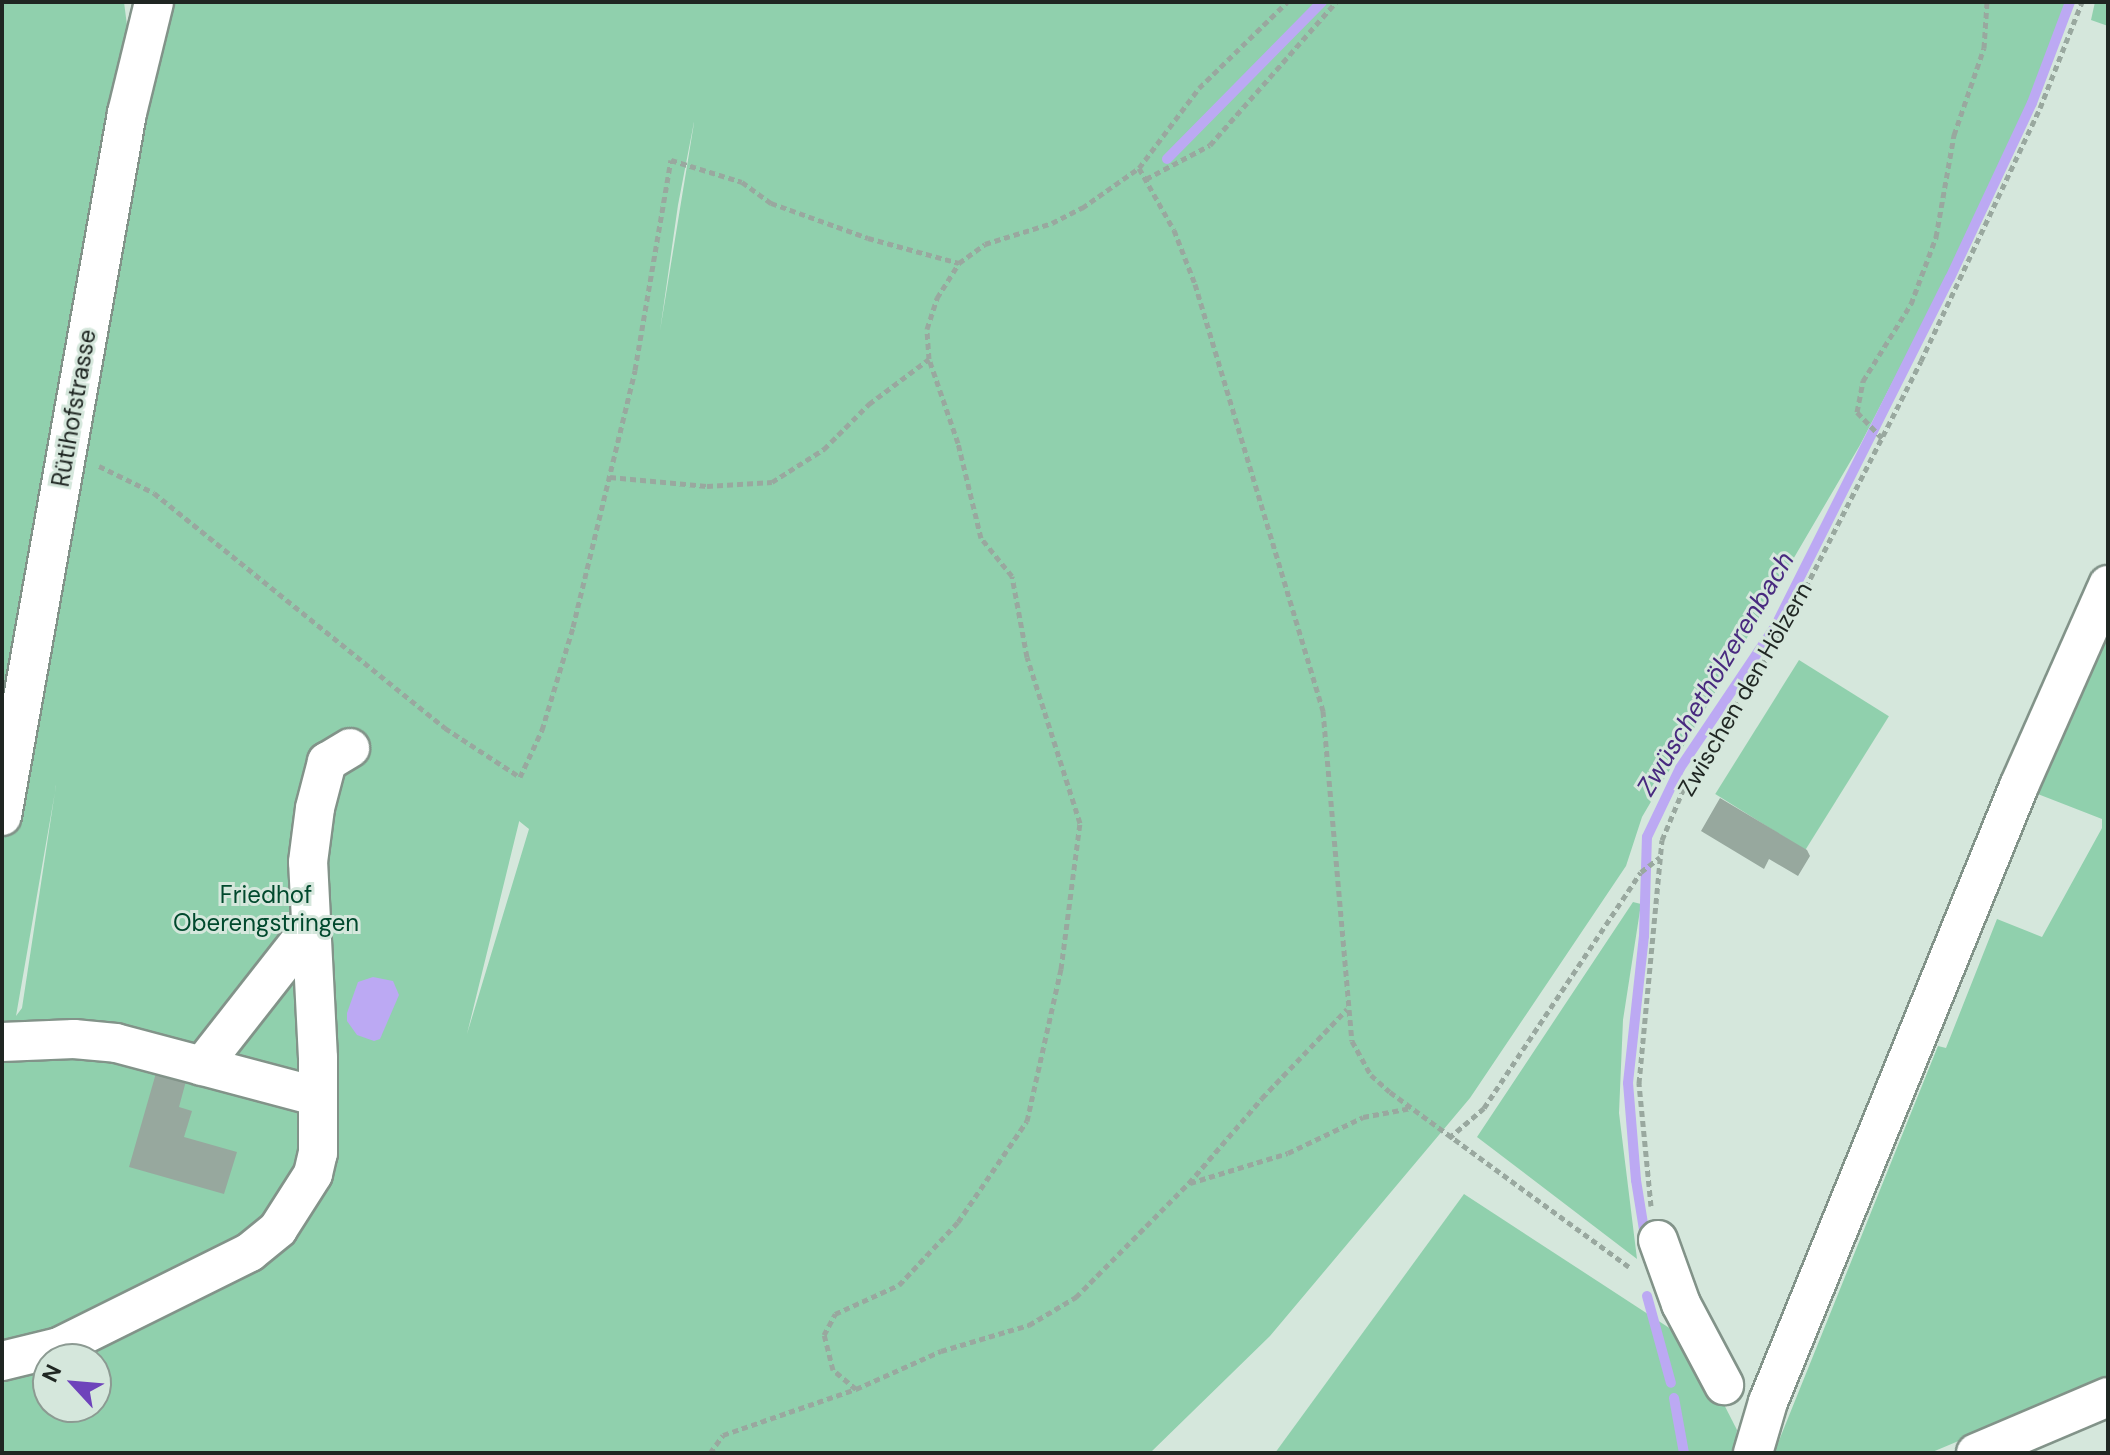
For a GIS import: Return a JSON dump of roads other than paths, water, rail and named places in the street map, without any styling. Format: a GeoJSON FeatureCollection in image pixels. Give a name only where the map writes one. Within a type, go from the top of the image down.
{"type":"FeatureCollection","features":[{"type":"Feature","properties":{"kind":"street","name":"Rütihofstrasse"},"geometry":{"type":"LineString","coordinates":[[2,816],[127,113],[154,2]]}},
{"type":"Feature","properties":{"kind":"street"},"geometry":{"type":"LineString","coordinates":[[1753,1453],[1768,1402],[2019,786],[2108,585]]}},
{"type":"Feature","properties":{"kind":"street"},"geometry":{"type":"LineString","coordinates":[[2,1361],[59,1347],[250,1252],[278,1229],[313,1174],[318,1153],[315,1096],[318,1058],[308,862],[315,808],[327,762],[350,748]]}},
{"type":"Feature","properties":{"kind":"street"},"geometry":{"type":"LineString","coordinates":[[202,1066],[311,927]]}},
{"type":"Feature","properties":{"kind":"street"},"geometry":{"type":"LineString","coordinates":[[2,1042],[74,1039],[116,1043],[315,1096]]}},
{"type":"Feature","properties":{"kind":"street"},"geometry":{"type":"LineString","coordinates":[[1658,1240],[1681,1304],[1724,1385]]}},
{"type":"Feature","properties":{"kind":"street"},"geometry":{"type":"LineString","coordinates":[[1976,1453],[2108,1397]]}},
{"type":"Feature","properties":{"kind":"waterway"},"geometry":{"type":"LineString","coordinates":[[1167,159],[1322,2]]}},
{"type":"Feature","properties":{"kind":"waterway","name":"Zwüschethölzerenbach"},"geometry":{"type":"LineString","coordinates":[[1646,1242],[1636,1180],[1628,1083],[1644,936],[1647,837],[1680,768],[1776,625],[1950,278],[2032,103],[2070,2]]}},
{"type":"Feature","properties":{"kind":"waterway","name":"Zwüschethölzerenbach"},"geometry":{"type":"LineString","coordinates":[[1647,1296],[1671,1383]]}},
{"type":"Feature","properties":{"kind":"waterway","name":"Zwüschethölzerenbach"},"geometry":{"type":"LineString","coordinates":[[1674,1398],[1684,1453]]}},
{"type":"Feature","properties":{"kind":"park label","name":"Friedhof Oberengstringen"},"geometry":{"type":"Point","coordinates":[266,909]}}]}
